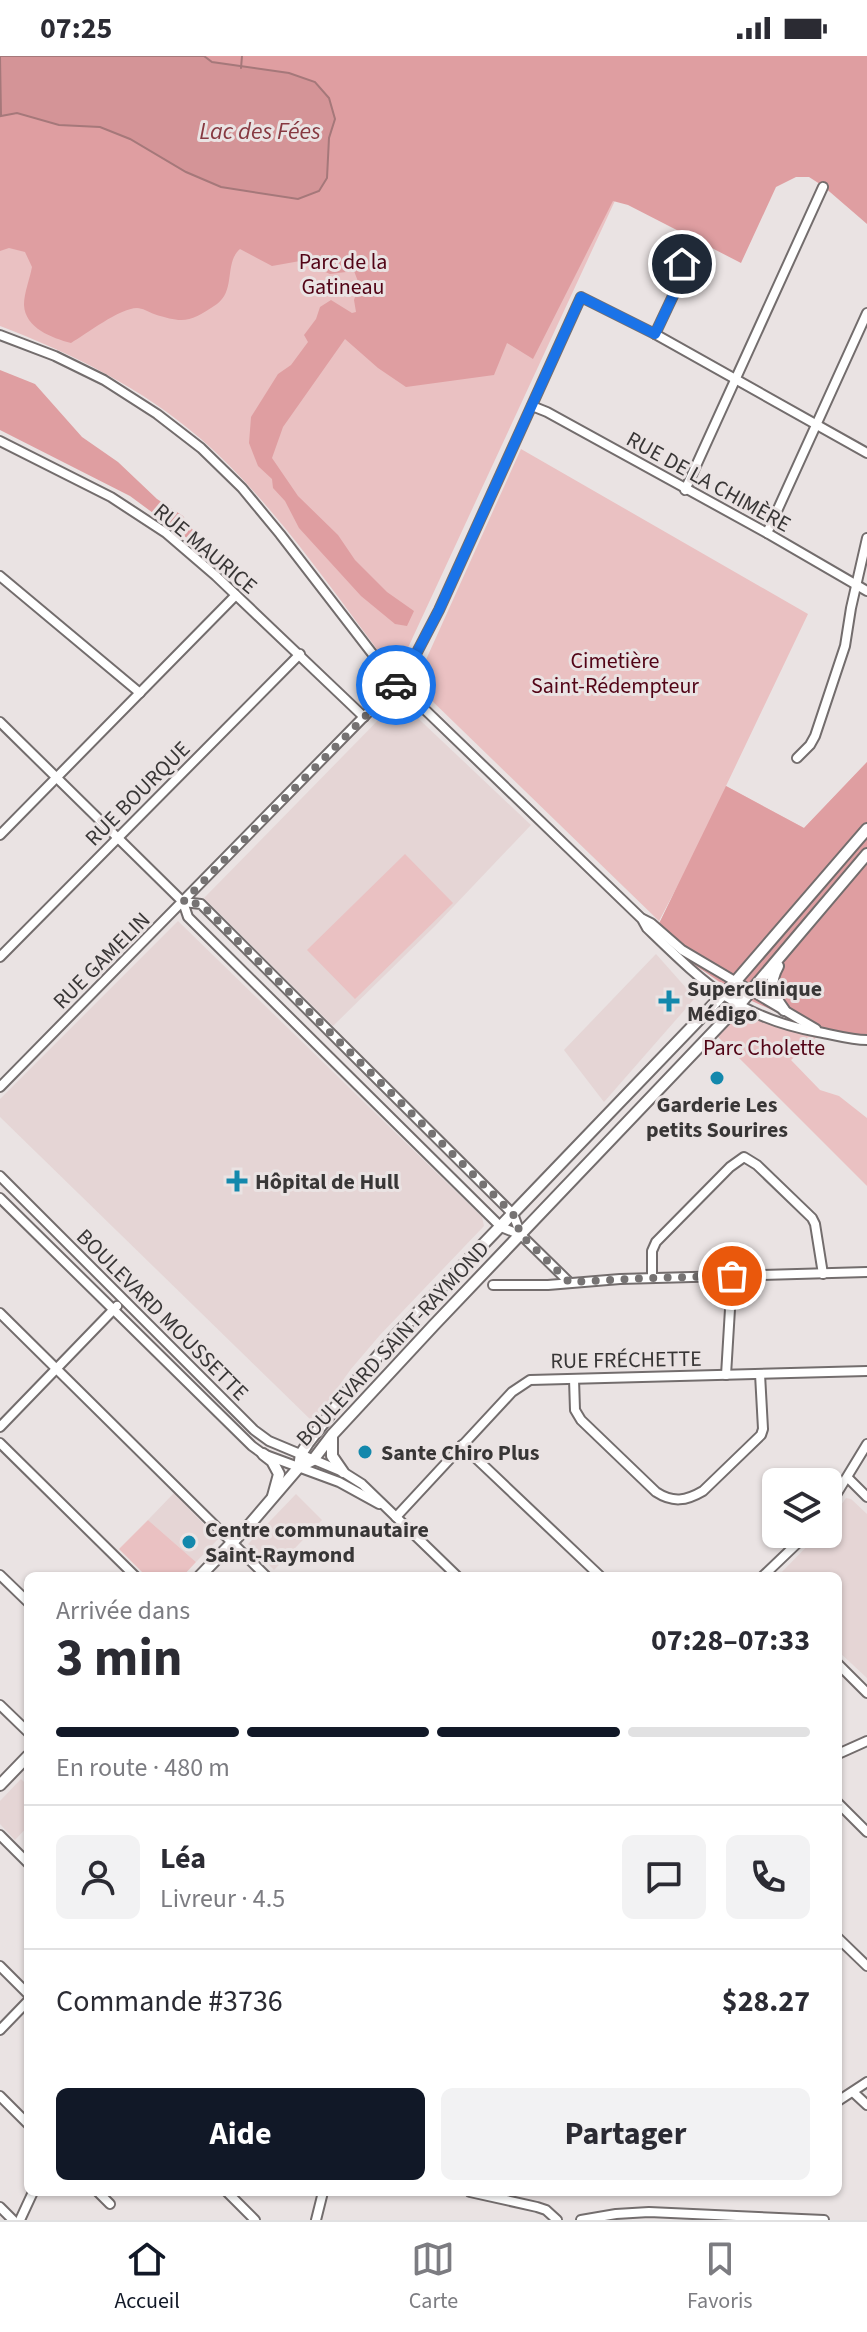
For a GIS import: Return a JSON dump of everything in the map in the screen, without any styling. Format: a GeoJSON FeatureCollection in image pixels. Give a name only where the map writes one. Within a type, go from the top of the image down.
{"type":"FeatureCollection","features":[{"type":"Feature","properties":{"kind":"main road","name":"BOULEVARD SAINT-RAYMOND"},"geometry":{"type":"LineString","coordinates":[[299,1467],[301,1454],[372,1362],[735,982],[867,829]]}},
{"type":"Feature","properties":{"kind":"main road","name":"BOULEVARD SAINT-RAYMOND"},"geometry":{"type":"LineString","coordinates":[[204,1572],[299,1467],[313,1460],[332,1435],[739,1005],[867,854]]}},
{"type":"Feature","properties":{"kind":"main road"},"geometry":{"type":"LineString","coordinates":[[784,1010],[773,995],[771,984],[786,951]]}},
{"type":"Feature","properties":{"kind":"main road"},"geometry":{"type":"LineString","coordinates":[[332,1435],[332,1456],[343,1472]]}},
{"type":"Feature","properties":{"kind":"main road"},"geometry":{"type":"LineString","coordinates":[[263,1454],[272,1461],[279,1474],[273,1498]]}},
{"type":"Feature","properties":{"kind":"main road"},"geometry":{"type":"LineString","coordinates":[[0,1785],[24,1760]]}},
{"type":"Feature","properties":{"kind":"street"},"geometry":{"type":"LineString","coordinates":[[685,490],[823,187]]}},
{"type":"Feature","properties":{"kind":"street"},"geometry":{"type":"LineString","coordinates":[[682,249],[681,279],[655,334],[867,453]]}},
{"type":"Feature","properties":{"kind":"street","name":"RUE GAMELIN"},"geometry":{"type":"LineString","coordinates":[[0,1087],[397,683],[439,610],[581,297],[655,334]]}},
{"type":"Feature","properties":{"kind":"street"},"geometry":{"type":"LineString","coordinates":[[767,533],[867,313]]}},
{"type":"Feature","properties":{"kind":"street"},"geometry":{"type":"LineString","coordinates":[[0,335],[55,356],[104,380],[157,414],[201,448],[242,488],[388,674],[642,919],[684,965],[739,1005],[785,1026],[867,1040]]}},
{"type":"Feature","properties":{"kind":"street","name":"RUE DE LA CHIMÈRE"},"geometry":{"type":"LineString","coordinates":[[532,406],[767,533],[867,591]]}},
{"type":"Feature","properties":{"kind":"street","name":"RUE MAURICE"},"geometry":{"type":"LineString","coordinates":[[0,441],[91,486],[134,511],[182,546],[364,717]]}},
{"type":"Feature","properties":{"kind":"street"},"geometry":{"type":"LineString","coordinates":[[797,758],[815,736],[845,646],[867,538]]}},
{"type":"Feature","properties":{"kind":"street"},"geometry":{"type":"LineString","coordinates":[[0,576],[140,693]]}},
{"type":"Feature","properties":{"kind":"street"},"geometry":{"type":"LineString","coordinates":[[0,835],[236,595]]}},
{"type":"Feature","properties":{"kind":"street","name":"RUE BOURQUE"},"geometry":{"type":"LineString","coordinates":[[0,957],[300,654]]}},
{"type":"Feature","properties":{"kind":"street"},"geometry":{"type":"LineString","coordinates":[[1,726],[183,902],[188,917],[501,1227],[521,1235],[569,1282]]}},
{"type":"Feature","properties":{"kind":"street"},"geometry":{"type":"LineString","coordinates":[[183,902],[201,904],[513,1214],[521,1235]]}},
{"type":"Feature","properties":{"kind":"street"},"geometry":{"type":"LineString","coordinates":[[642,919],[682,950],[821,1033]]}},
{"type":"Feature","properties":{"kind":"street"},"geometry":{"type":"LineString","coordinates":[[652,1278],[652,1251],[656,1242],[730,1167],[744,1157],[757,1165],[812,1218],[823,1274]]}},
{"type":"Feature","properties":{"kind":"street","name":"BOULEVARD MOUSSETTE"},"geometry":{"type":"LineString","coordinates":[[0,1176],[254,1430],[269,1441],[343,1472],[373,1493],[387,1508]]}},
{"type":"Feature","properties":{"kind":"street","name":"BOULEVARD MOUSSETTE"},"geometry":{"type":"LineString","coordinates":[[0,1198],[240,1435],[263,1454],[339,1482],[387,1508]]}},
{"type":"Feature","properties":{"kind":"street"},"geometry":{"type":"LineString","coordinates":[[493,1285],[867,1272]]}},
{"type":"Feature","properties":{"kind":"street"},"geometry":{"type":"LineString","coordinates":[[726,1375],[732,1276]]}},
{"type":"Feature","properties":{"kind":"street"},"geometry":{"type":"LineString","coordinates":[[0,1427],[123,1299]]}},
{"type":"Feature","properties":{"kind":"street"},"geometry":{"type":"LineString","coordinates":[[0,1313],[262,1572]]}},
{"type":"Feature","properties":{"kind":"street","name":"RUE FRÉCHETTE"},"geometry":{"type":"LineString","coordinates":[[396,1517],[523,1383],[539,1379],[867,1371]]}},
{"type":"Feature","properties":{"kind":"street"},"geometry":{"type":"LineString","coordinates":[[574,1379],[575,1410],[581,1420],[656,1492],[675,1501],[694,1497],[703,1491],[761,1435],[760,1374]]}},
{"type":"Feature","properties":{"kind":"street"},"geometry":{"type":"LineString","coordinates":[[0,1443],[131,1572]]}},
{"type":"Feature","properties":{"kind":"street"},"geometry":{"type":"LineString","coordinates":[[842,1487],[867,1444]]}},
{"type":"Feature","properties":{"kind":"street"},"geometry":{"type":"LineString","coordinates":[[462,1445],[596,1572]]}},
{"type":"Feature","properties":{"kind":"street"},"geometry":{"type":"LineString","coordinates":[[848,1478],[867,1497]]}},
{"type":"Feature","properties":{"kind":"street"},"geometry":{"type":"LineString","coordinates":[[387,1508],[450,1572]]}},
{"type":"Feature","properties":{"kind":"street"},"geometry":{"type":"LineString","coordinates":[[767,1572],[792,1548]]}},
{"type":"Feature","properties":{"kind":"street"},"geometry":{"type":"LineString","coordinates":[[0,1575],[24,1598]]}},
{"type":"Feature","properties":{"kind":"street"},"geometry":{"type":"LineString","coordinates":[[842,1668],[867,1693]]}},
{"type":"Feature","properties":{"kind":"street"},"geometry":{"type":"LineString","coordinates":[[0,1705],[24,1728]]}},
{"type":"Feature","properties":{"kind":"street"},"geometry":{"type":"LineString","coordinates":[[842,1752],[867,1741]]}},
{"type":"Feature","properties":{"kind":"street"},"geometry":{"type":"LineString","coordinates":[[842,1807],[867,1832]]}},
{"type":"Feature","properties":{"kind":"street"},"geometry":{"type":"LineString","coordinates":[[0,1835],[24,1859]]}},
{"type":"Feature","properties":{"kind":"street"},"geometry":{"type":"LineString","coordinates":[[842,1942],[867,1966]]}},
{"type":"Feature","properties":{"kind":"street"},"geometry":{"type":"LineString","coordinates":[[0,1966],[24,1990]]}},
{"type":"Feature","properties":{"kind":"street"},"geometry":{"type":"LineString","coordinates":[[0,2030],[24,2005]]}},
{"type":"Feature","properties":{"kind":"street"},"geometry":{"type":"LineString","coordinates":[[842,2099],[867,2082]]}},
{"type":"Feature","properties":{"kind":"street"},"geometry":{"type":"LineString","coordinates":[[853,2092],[867,2105]]}},
{"type":"Feature","properties":{"kind":"street"},"geometry":{"type":"LineString","coordinates":[[0,2096],[24,2120]]}},
{"type":"Feature","properties":{"kind":"street"},"geometry":{"type":"LineString","coordinates":[[20,2220],[31,2196]]}},
{"type":"Feature","properties":{"kind":"street"},"geometry":{"type":"LineString","coordinates":[[102,2196],[110,2204]]}},
{"type":"Feature","properties":{"kind":"street"},"geometry":{"type":"LineString","coordinates":[[231,2196],[255,2220]]}},
{"type":"Feature","properties":{"kind":"street"},"geometry":{"type":"LineString","coordinates":[[316,2220],[322,2196]]}},
{"type":"Feature","properties":{"kind":"street"},"geometry":{"type":"LineString","coordinates":[[488,2196],[546,2210],[557,2220]]}},
{"type":"Feature","properties":{"kind":"street"},"geometry":{"type":"LineString","coordinates":[[0,2207],[13,2220]]}},
{"type":"Feature","properties":{"kind":"street"},"geometry":{"type":"LineString","coordinates":[[581,2220],[649,2212],[824,2220]]}},
{"type":"Feature","properties":{"kind":"shaded area"},"geometry":{"type":"Polygon","coordinates":[[[204,56],[867,56],[867,224],[823,186],[809,177],[796,177],[776,187],[741,263],[628,205],[613,201],[533,359],[507,343],[494,375],[406,387],[345,339],[283,427],[272,458],[298,496],[338,535],[355,560],[387,592],[414,611],[407,626],[395,624],[361,596],[299,528],[285,501],[273,488],[272,479],[258,466],[249,443],[251,417],[278,374],[291,365],[308,342],[304,335],[316,319],[320,307],[331,300],[352,313],[356,312],[354,300],[359,284],[354,271],[330,274],[300,261],[272,266],[240,249],[232,262],[223,298],[200,315],[180,320],[139,308],[130,309],[71,343],[41,331],[29,320],[24,300],[32,267],[25,252],[9,248],[0,251],[0,116],[17,113],[59,125],[100,127],[130,139],[186,172],[221,187],[298,199],[329,158],[329,138],[335,119],[241,68],[212,62],[204,56]]]}},
{"type":"Feature","properties":{"kind":"shaded area"},"geometry":{"type":"Polygon","coordinates":[[[0,370],[35,384],[82,437],[118,462],[157,499],[183,516],[195,533],[195,544],[130,496],[0,430],[0,370]]]}},
{"type":"Feature","properties":{"kind":"shaded area"},"geometry":{"type":"Polygon","coordinates":[[[396,705],[405,706],[531,825],[435,926],[333,1026],[204,898],[396,705]]]}},
{"type":"Feature","properties":{"kind":"shaded area"},"geometry":{"type":"Polygon","coordinates":[[[867,762],[867,1041],[828,1035],[743,997],[654,934],[726,786],[804,828],[867,762]]]}},
{"type":"Feature","properties":{"kind":"shaded area","name":"Hôpital de Hull"},"geometry":{"type":"Polygon","coordinates":[[[178,921],[482,1217],[484,1226],[380,1335],[313,1422],[0,1117],[0,1099],[178,921]]]}},
{"type":"Feature","properties":{"kind":"shaded area"},"geometry":{"type":"Polygon","coordinates":[[[656,954],[695,998],[604,1102],[564,1050],[656,954]]]}},
{"type":"Feature","properties":{"kind":"shaded area"},"geometry":{"type":"Polygon","coordinates":[[[174,1493],[218,1539],[196,1562],[148,1520],[174,1493]]]}},
{"type":"Feature","properties":{"kind":"shaded area"},"geometry":{"type":"Polygon","coordinates":[[[296,1494],[322,1520],[274,1570],[248,1544],[296,1494]]]}},
{"type":"Feature","properties":{"kind":"shaded area"},"geometry":{"type":"Polygon","coordinates":[[[846,1498],[867,1514],[867,1678],[842,1655],[842,1572],[782,1572],[805,1548],[842,1548],[842,1504],[846,1498]]]}},
{"type":"Feature","properties":{"kind":"shaded area"},"geometry":{"type":"Polygon","coordinates":[[[21,1779],[24,1782],[24,1830],[15,1840],[0,1824],[0,1801],[21,1779]]]}},
{"type":"Feature","properties":{"kind":"green space","name":"Parc de la Gatineau"},"geometry":{"type":"Polygon","coordinates":[[[0,56],[682,56],[400,665],[385,660],[275,516],[201,439],[131,388],[54,348],[0,326],[0,56]]]}},
{"type":"Feature","properties":{"kind":"green space","name":"Cimetière Saint-Rédempteur"},"geometry":{"type":"Polygon","coordinates":[[[521,449],[808,614],[726,786],[804,828],[867,762],[821,1033],[791,1060],[820,1090],[839,1096],[867,1118],[867,1186],[713,1032],[739,1005],[817,1032],[723,985],[654,934],[678,885],[659,921],[426,695],[420,673],[521,449]]]}},
{"type":"Feature","properties":{"kind":"green space"},"geometry":{"type":"Polygon","coordinates":[[[405,854],[453,903],[355,999],[307,950],[405,854]]]}},
{"type":"Feature","properties":{"kind":"green space"},"geometry":{"type":"Polygon","coordinates":[[[148,1520],[196,1562],[187,1572],[142,1572],[119,1549],[148,1520]]]}},
{"type":"Feature","properties":{"kind":"water","name":"Lac des Fées"},"geometry":{"type":"Polygon","coordinates":[[[0,56],[204,56],[212,62],[289,73],[315,82],[329,98],[335,119],[329,138],[327,178],[319,191],[298,199],[221,187],[186,172],[130,139],[100,127],[59,125],[17,113],[1,116],[0,56]]]}},
{"type":"Feature","properties":{"kind":"waterway"},"geometry":{"type":"LineString","coordinates":[[241,68],[242,56]]}},
{"type":"Feature","properties":{"kind":"way so far"},"geometry":{"type":"LineString","coordinates":[[396,685],[183,902],[201,904],[513,1214],[521,1235],[569,1282],[732,1276]]}},
{"type":"Feature","properties":{"kind":"place","name":"Superclinique Médigo"},"geometry":{"type":"Point","coordinates":[669,1001]}},
{"type":"Feature","properties":{"kind":"place","name":"Garderie Les petits Sourires"},"geometry":{"type":"Point","coordinates":[717,1078]}},
{"type":"Feature","properties":{"kind":"place","name":"Hôpital de Hull"},"geometry":{"type":"Point","coordinates":[237,1181]}},
{"type":"Feature","properties":{"kind":"place","name":"Sante Chiro Plus"},"geometry":{"type":"Point","coordinates":[365,1452]}},
{"type":"Feature","properties":{"kind":"place","name":"Centre communautaire Saint-Raymond"},"geometry":{"type":"Point","coordinates":[189,1542]}},
{"type":"Feature","properties":{"kind":"route"},"geometry":{"type":"LineString","coordinates":[[396,685],[439,610],[581,297],[655,334],[681,279],[682,264]]}},
{"type":"Feature","properties":{"kind":"park label","name":"Parc Cholette"},"geometry":{"type":"Point","coordinates":[764,1047]}}]}
